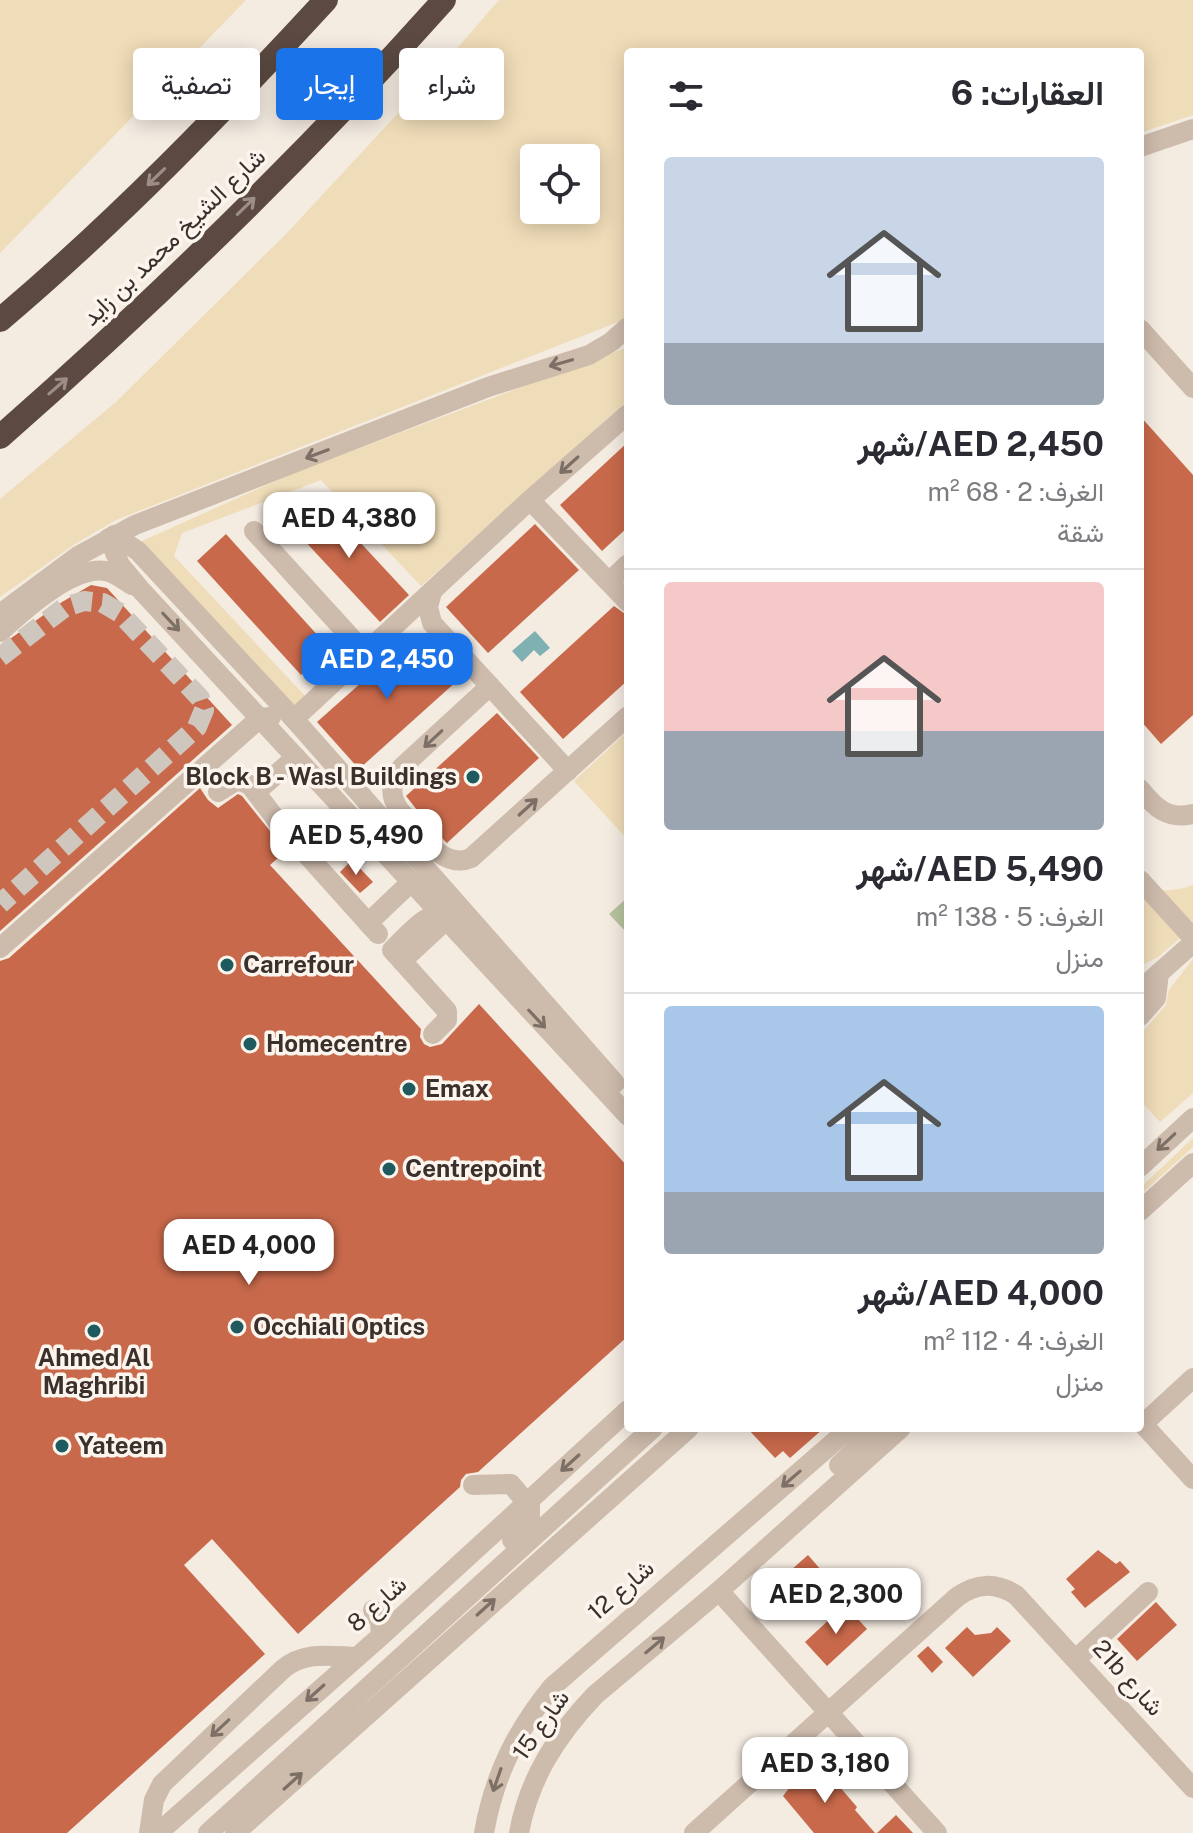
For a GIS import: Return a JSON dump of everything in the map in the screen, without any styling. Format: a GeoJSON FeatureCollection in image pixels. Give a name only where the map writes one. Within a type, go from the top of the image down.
{"type":"FeatureCollection","features":[{"type":"Feature","properties":{"kind":"highway"},"geometry":{"type":"LineString","coordinates":[[0,320],[61,269],[170,164],[326,0]]}},
{"type":"Feature","properties":{"kind":"highway","name":"شارع الشيخ محمد بن زايد"},"geometry":{"type":"LineString","coordinates":[[0,437],[124,327],[322,132],[444,0]]}},
{"type":"Feature","properties":{"kind":"street"},"geometry":{"type":"LineString","coordinates":[[1144,146],[1193,129]]}},
{"type":"Feature","properties":{"kind":"street"},"geometry":{"type":"LineString","coordinates":[[0,614],[60,568],[112,537],[200,499],[488,387],[589,355],[624,331]]}},
{"type":"Feature","properties":{"kind":"street"},"geometry":{"type":"LineString","coordinates":[[1144,333],[1193,388]]}},
{"type":"Feature","properties":{"kind":"street"},"geometry":{"type":"LineString","coordinates":[[294,719],[530,500],[624,418]]}},
{"type":"Feature","properties":{"kind":"street"},"geometry":{"type":"LineString","coordinates":[[530,500],[624,598]]}},
{"type":"Feature","properties":{"kind":"street"},"geometry":{"type":"LineString","coordinates":[[254,531],[366,654]]}},
{"type":"Feature","properties":{"kind":"street"},"geometry":{"type":"LineString","coordinates":[[112,537],[120,565],[140,589],[624,1112]]}},
{"type":"Feature","properties":{"kind":"street"},"geometry":{"type":"LineString","coordinates":[[112,537],[138,551],[294,719],[624,1093]]}},
{"type":"Feature","properties":{"kind":"street"},"geometry":{"type":"LineString","coordinates":[[609,582],[624,568]]}},
{"type":"Feature","properties":{"kind":"street"},"geometry":{"type":"LineString","coordinates":[[0,632],[61,584],[83,572],[106,571],[140,589]]}},
{"type":"Feature","properties":{"kind":"street"},"geometry":{"type":"LineString","coordinates":[[432,592],[428,607],[432,623],[568,771]]}},
{"type":"Feature","properties":{"kind":"street"},"geometry":{"type":"LineString","coordinates":[[490,686],[395,775],[392,794],[400,811],[441,856],[456,862],[478,853],[624,720]]}},
{"type":"Feature","properties":{"kind":"street"},"geometry":{"type":"LineString","coordinates":[[0,948],[260,718],[271,717],[281,722],[356,805],[381,819]]}},
{"type":"Feature","properties":{"kind":"street"},"geometry":{"type":"LineString","coordinates":[[256,792],[296,757]]}},
{"type":"Feature","properties":{"kind":"street"},"geometry":{"type":"LineString","coordinates":[[218,792],[237,780],[247,782],[256,792],[282,827],[448,1013],[446,1022],[433,1034]]}},
{"type":"Feature","properties":{"kind":"street"},"geometry":{"type":"LineString","coordinates":[[1144,792],[1164,802],[1193,803]]}},
{"type":"Feature","properties":{"kind":"street"},"geometry":{"type":"LineString","coordinates":[[1144,795],[1166,814],[1193,814]]}},
{"type":"Feature","properties":{"kind":"street"},"geometry":{"type":"LineString","coordinates":[[385,942],[410,883]]}},
{"type":"Feature","properties":{"kind":"street"},"geometry":{"type":"LineString","coordinates":[[1144,885],[1193,940],[1144,986]]}},
{"type":"Feature","properties":{"kind":"street"},"geometry":{"type":"LineString","coordinates":[[385,942],[441,917],[444,911],[456,915],[499,960],[528,983]]}},
{"type":"Feature","properties":{"kind":"street"},"geometry":{"type":"LineString","coordinates":[[1144,1012],[1156,998],[1159,973]]}},
{"type":"Feature","properties":{"kind":"street"},"geometry":{"type":"LineString","coordinates":[[1144,1163],[1193,1118]]}},
{"type":"Feature","properties":{"kind":"street"},"geometry":{"type":"LineString","coordinates":[[1144,1207],[1193,1163]]}},
{"type":"Feature","properties":{"kind":"street"},"geometry":{"type":"LineString","coordinates":[[1144,1419],[1193,1378]]}},
{"type":"Feature","properties":{"kind":"street","name":"شارع 8"},"geometry":{"type":"LineString","coordinates":[[158,1833],[381,1636],[624,1414]]}},
{"type":"Feature","properties":{"kind":"street"},"geometry":{"type":"LineString","coordinates":[[1144,1425],[1193,1479]]}},
{"type":"Feature","properties":{"kind":"street"},"geometry":{"type":"LineString","coordinates":[[208,1833],[649,1432]]}},
{"type":"Feature","properties":{"kind":"street"},"geometry":{"type":"LineString","coordinates":[[235,1833],[685,1432]]}},
{"type":"Feature","properties":{"kind":"street","name":"شارع 12"},"geometry":{"type":"LineString","coordinates":[[484,1833],[503,1763],[531,1713],[552,1687],[845,1432]]}},
{"type":"Feature","properties":{"kind":"street"},"geometry":{"type":"LineString","coordinates":[[823,1497],[835,1470],[874,1432]]}},
{"type":"Feature","properties":{"kind":"street"},"geometry":{"type":"LineString","coordinates":[[896,1432],[719,1591],[937,1833]]}},
{"type":"Feature","properties":{"kind":"street"},"geometry":{"type":"LineString","coordinates":[[490,1577],[497,1554],[530,1522],[532,1512],[511,1484],[473,1485],[498,1496],[505,1508],[507,1521]]}},
{"type":"Feature","properties":{"kind":"street","name":"21b شارع"},"geometry":{"type":"LineString","coordinates":[[828,1713],[965,1591],[986,1585],[997,1586],[1007,1589],[1024,1602],[1193,1788]]}},
{"type":"Feature","properties":{"kind":"street","name":"شارع 15"},"geometry":{"type":"LineString","coordinates":[[519,1833],[539,1769],[565,1730],[595,1695],[719,1591]]}},
{"type":"Feature","properties":{"kind":"street"},"geometry":{"type":"LineString","coordinates":[[1076,1659],[1148,1592]]}},
{"type":"Feature","properties":{"kind":"street"},"geometry":{"type":"LineString","coordinates":[[381,1636],[376,1607],[403,1616]]}},
{"type":"Feature","properties":{"kind":"street"},"geometry":{"type":"LineString","coordinates":[[149,1833],[154,1800],[168,1777],[298,1652],[356,1657]]}},
{"type":"Feature","properties":{"kind":"street"},"geometry":{"type":"LineString","coordinates":[[694,1833],[828,1713]]}},
{"type":"Feature","properties":{"kind":"green space"},"geometry":{"type":"Polygon","coordinates":[[[624,901],[624,930],[609,914],[624,901]]]}},
{"type":"Feature","properties":{"kind":"sand"},"geometry":{"type":"Polygon","coordinates":[[[0,0],[246,0],[199,48],[133,48],[133,116],[0,253],[0,0]]]}},
{"type":"Feature","properties":{"kind":"sand"},"geometry":{"type":"Polygon","coordinates":[[[499,0],[1193,0],[1193,115],[1144,132],[1144,48],[624,48],[624,320],[116,520],[75,544],[0,597],[0,499],[116,402],[287,233],[399,112],[399,120],[504,120],[504,48],[457,48],[499,0]]]}},
{"type":"Feature","properties":{"kind":"sand"},"geometry":{"type":"Polygon","coordinates":[[[624,349],[624,404],[421,586],[321,480],[182,533],[174,556],[306,697],[291,713],[140,542],[291,474],[624,349]]]}},
{"type":"Feature","properties":{"kind":"sand"},"geometry":{"type":"Polygon","coordinates":[[[624,735],[624,836],[574,781],[624,735]]]}},
{"type":"Feature","properties":{"kind":"sand"},"geometry":{"type":"Polygon","coordinates":[[[1193,885],[1193,927],[1158,957],[1144,964],[1144,887],[1180,889],[1193,885]]]}},
{"type":"Feature","properties":{"kind":"sand"},"geometry":{"type":"Polygon","coordinates":[[[1193,959],[1193,1093],[1160,1122],[1144,1104],[1144,1030],[1166,1005],[1169,990],[1193,959]]]}},
{"type":"Feature","properties":{"kind":"sand"},"geometry":{"type":"Polygon","coordinates":[[[1193,1138],[1193,1147],[1144,1191],[1144,1184],[1193,1138]]]}},
{"type":"Feature","properties":{"kind":"water"},"geometry":{"type":"Polygon","coordinates":[[[535,631],[550,648],[540,656],[534,650],[522,662],[512,651],[535,631]]]}},
{"type":"Feature","properties":{"kind":"building"},"geometry":{"type":"Polygon","coordinates":[[[1144,420],[1193,475],[1193,715],[1161,744],[1144,725],[1144,420]]]}},
{"type":"Feature","properties":{"kind":"building"},"geometry":{"type":"Polygon","coordinates":[[[624,446],[624,531],[602,551],[560,505],[624,446]]]}},
{"type":"Feature","properties":{"kind":"building"},"geometry":{"type":"Polygon","coordinates":[[[318,497],[409,595],[380,622],[289,524],[318,497]]]}},
{"type":"Feature","properties":{"kind":"building"},"geometry":{"type":"Polygon","coordinates":[[[535,524],[579,570],[488,653],[446,607],[535,524]]]}},
{"type":"Feature","properties":{"kind":"building"},"geometry":{"type":"Polygon","coordinates":[[[226,534],[330,649],[301,675],[197,561],[226,534]]]}},
{"type":"Feature","properties":{"kind":"building"},"geometry":{"type":"Polygon","coordinates":[[[91,585],[107,588],[232,725],[0,931],[0,646],[91,585]]]}},
{"type":"Feature","properties":{"kind":"building"},"geometry":{"type":"Polygon","coordinates":[[[614,606],[624,613],[624,684],[563,739],[520,692],[614,606]]]}},
{"type":"Feature","properties":{"kind":"building"},"geometry":{"type":"Polygon","coordinates":[[[416,634],[458,680],[359,769],[317,722],[416,634]]]}},
{"type":"Feature","properties":{"kind":"building","name":"Block B - Wasl Buildings"},"geometry":{"type":"Polygon","coordinates":[[[497,713],[539,758],[447,843],[406,796],[497,713]]]}},
{"type":"Feature","properties":{"kind":"building"},"geometry":{"type":"Polygon","coordinates":[[[200,788],[218,808],[238,794],[286,851],[270,865],[421,1029],[420,1037],[424,1044],[430,1047],[442,1044],[479,1004],[624,1163],[624,1340],[478,1472],[466,1474],[460,1487],[298,1634],[212,1539],[184,1565],[265,1654],[67,1833],[0,1833],[0,961],[9,958],[200,788]]]}},
{"type":"Feature","properties":{"kind":"building"},"geometry":{"type":"Polygon","coordinates":[[[352,860],[373,882],[360,893],[340,872],[352,860]]]}},
{"type":"Feature","properties":{"kind":"building"},"geometry":{"type":"Polygon","coordinates":[[[751,1432],[819,1432],[790,1458],[783,1451],[775,1458],[751,1432]]]}},
{"type":"Feature","properties":{"kind":"building"},"geometry":{"type":"Polygon","coordinates":[[[1098,1550],[1116,1564],[1120,1561],[1130,1572],[1085,1608],[1071,1592],[1075,1589],[1066,1579],[1098,1550]]]}},
{"type":"Feature","properties":{"kind":"building"},"geometry":{"type":"Polygon","coordinates":[[[808,1555],[828,1578],[786,1616],[765,1593],[808,1555]]]}},
{"type":"Feature","properties":{"kind":"building"},"geometry":{"type":"Polygon","coordinates":[[[1156,1602],[1177,1625],[1137,1661],[1117,1639],[1156,1602]]]}},
{"type":"Feature","properties":{"kind":"building"},"geometry":{"type":"Polygon","coordinates":[[[845,1605],[867,1629],[827,1666],[805,1642],[845,1605]]]}},
{"type":"Feature","properties":{"kind":"building"},"geometry":{"type":"Polygon","coordinates":[[[967,1627],[975,1635],[991,1633],[997,1627],[1011,1641],[973,1677],[945,1648],[967,1627]]]}},
{"type":"Feature","properties":{"kind":"building"},"geometry":{"type":"Polygon","coordinates":[[[928,1646],[943,1662],[932,1673],[917,1656],[928,1646]]]}},
{"type":"Feature","properties":{"kind":"building"},"geometry":{"type":"Polygon","coordinates":[[[820,1764],[875,1833],[814,1833],[783,1796],[793,1783],[800,1783],[801,1778],[820,1764]]]}},
{"type":"Feature","properties":{"kind":"building"},"geometry":{"type":"Polygon","coordinates":[[[896,1815],[913,1833],[877,1833],[896,1815]]]}},
{"type":"Feature","properties":{"kind":"tunnel"},"geometry":{"type":"LineString","coordinates":[[0,657],[65,607],[84,601],[103,603],[120,613],[200,698],[204,710],[197,727],[0,904]]}},
{"type":"Feature","properties":{"kind":"place","name":"Block B - Wasl Buildings"},"geometry":{"type":"Point","coordinates":[473,777]}},
{"type":"Feature","properties":{"kind":"place","name":"Carrefour"},"geometry":{"type":"Point","coordinates":[227,965]}},
{"type":"Feature","properties":{"kind":"place","name":"Homecentre"},"geometry":{"type":"Point","coordinates":[250,1044]}},
{"type":"Feature","properties":{"kind":"place","name":"Emax"},"geometry":{"type":"Point","coordinates":[409,1089]}},
{"type":"Feature","properties":{"kind":"place","name":"Centrepoint"},"geometry":{"type":"Point","coordinates":[389,1169]}},
{"type":"Feature","properties":{"kind":"place","name":"Occhiali Optics"},"geometry":{"type":"Point","coordinates":[237,1327]}},
{"type":"Feature","properties":{"kind":"place","name":"Ahmed Al Maghribi"},"geometry":{"type":"Point","coordinates":[94,1331]}},
{"type":"Feature","properties":{"kind":"place","name":"Yateem"},"geometry":{"type":"Point","coordinates":[62,1446]}}]}
